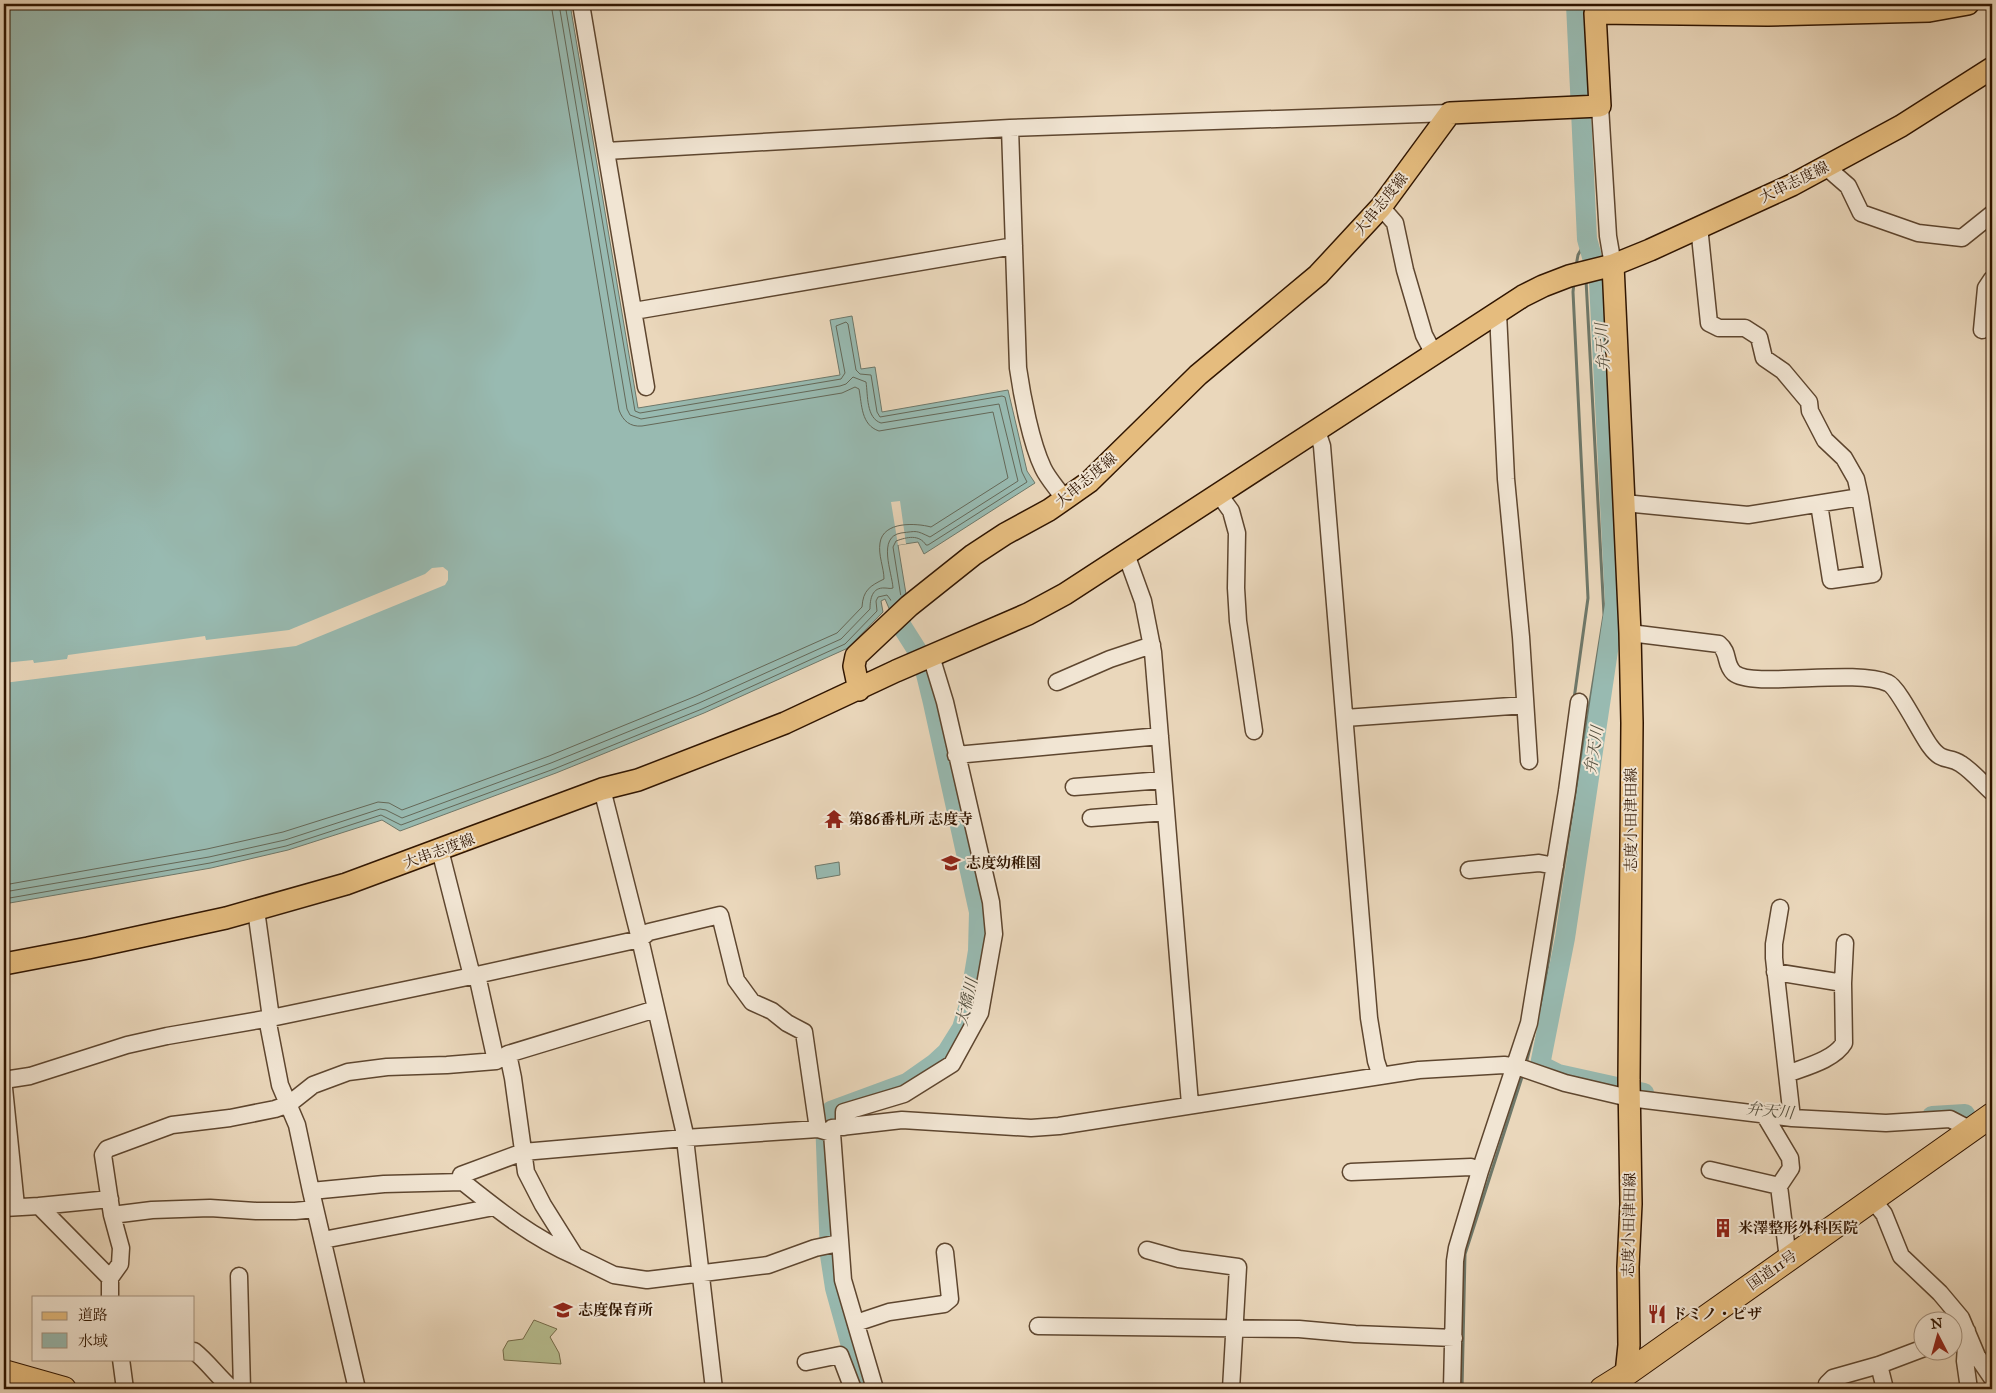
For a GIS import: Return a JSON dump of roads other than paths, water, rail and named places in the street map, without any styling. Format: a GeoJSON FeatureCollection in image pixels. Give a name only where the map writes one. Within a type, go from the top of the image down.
{"type":"FeatureCollection","features":[{"type":"Feature","properties":{"kind":"highway","name":"国道11号"},"geometry":{"type":"LineString","coordinates":[[1602,1389],[1623,1382],[1788,1259],[1992,1115]]}},
{"type":"Feature","properties":{"kind":"highway"},"geometry":{"type":"LineString","coordinates":[[4,1372],[64,1389]]}},
{"type":"Feature","properties":{"kind":"main road"},"geometry":{"type":"LineString","coordinates":[[1450,113],[1593,106],[1595,8],[1768,15],[1929,11],[1968,4]]}},
{"type":"Feature","properties":{"kind":"main road","name":"大串志度線"},"geometry":{"type":"LineString","coordinates":[[4,964],[88,948],[256,910],[346,884],[602,790],[638,780],[776,727],[1028,614],[1065,594],[1218,492],[1542,286],[1569,276],[1613,265],[1792,185],[1901,126],[1992,68]]}},
{"type":"Feature","properties":{"kind":"main road","name":"大串志度線"},"geometry":{"type":"LineString","coordinates":[[859,690],[854,666],[856,656],[909,606],[973,555],[1005,534],[1065,500],[1089,482],[1198,375],[1318,275],[1381,207],[1450,113]]}},
{"type":"Feature","properties":{"kind":"main road","name":"志度小田津田線"},"geometry":{"type":"LineString","coordinates":[[1613,265],[1630,633],[1632,733],[1629,1098],[1631,1204],[1628,1267],[1630,1337],[1623,1382]]}},
{"type":"Feature","properties":{"kind":"street"},"geometry":{"type":"LineString","coordinates":[[581,4],[646,387]]}},
{"type":"Feature","properties":{"kind":"street"},"geometry":{"type":"LineString","coordinates":[[1593,106],[1613,265]]}},
{"type":"Feature","properties":{"kind":"street"},"geometry":{"type":"LineString","coordinates":[[606,151],[1010,128],[1450,113]]}},
{"type":"Feature","properties":{"kind":"street"},"geometry":{"type":"LineString","coordinates":[[1010,128],[1020,386],[1036,450],[1043,469],[1065,500]]}},
{"type":"Feature","properties":{"kind":"street"},"geometry":{"type":"LineString","coordinates":[[1826,166],[1848,186],[1861,212],[1918,233],[1962,238],[1992,214]]}},
{"type":"Feature","properties":{"kind":"street"},"geometry":{"type":"LineString","coordinates":[[1381,207],[1395,223],[1405,270],[1424,335],[1434,354]]}},
{"type":"Feature","properties":{"kind":"street"},"geometry":{"type":"LineString","coordinates":[[1699,226],[1709,323],[1719,328],[1745,328],[1759,337],[1764,358],[1783,371],[1809,402],[1810,411],[1825,440],[1844,458],[1856,479],[1873,574],[1831,580],[1819,504]]}},
{"type":"Feature","properties":{"kind":"street"},"geometry":{"type":"LineString","coordinates":[[634,311],[1014,246]]}},
{"type":"Feature","properties":{"kind":"street"},"geometry":{"type":"LineString","coordinates":[[1982,330],[1986,288],[1992,279]]}},
{"type":"Feature","properties":{"kind":"street"},"geometry":{"type":"LineString","coordinates":[[1498,313],[1506,479],[1530,761]]}},
{"type":"Feature","properties":{"kind":"street"},"geometry":{"type":"LineString","coordinates":[[1314,431],[1319,437],[1322,446],[1369,1018],[1376,1061],[1381,1076]]}},
{"type":"Feature","properties":{"kind":"street"},"geometry":{"type":"LineString","coordinates":[[1218,492],[1231,511],[1236,533],[1238,621],[1254,731]]}},
{"type":"Feature","properties":{"kind":"street"},"geometry":{"type":"LineString","coordinates":[[1624,503],[1748,515],[1860,497]]}},
{"type":"Feature","properties":{"kind":"street"},"geometry":{"type":"LineString","coordinates":[[1126,554],[1143,602],[1152,645],[1190,1104]]}},
{"type":"Feature","properties":{"kind":"street"},"geometry":{"type":"LineString","coordinates":[[1630,633],[1719,644],[1726,649],[1728,665],[1735,674],[1748,678],[1773,679],[1828,676],[1869,678],[1890,683],[1900,694],[1913,720],[1940,758],[1960,763],[1992,792]]}},
{"type":"Feature","properties":{"kind":"street"},"geometry":{"type":"LineString","coordinates":[[1057,682],[1110,659],[1152,645]]}},
{"type":"Feature","properties":{"kind":"street"},"geometry":{"type":"LineString","coordinates":[[831,1130],[844,1112],[904,1094],[952,1064],[980,1013],[994,934],[992,902],[945,702],[924,659]]}},
{"type":"Feature","properties":{"kind":"street"},"geometry":{"type":"LineString","coordinates":[[1452,1389],[1455,1261],[1480,1171],[1529,1023],[1555,866],[1579,702]]}},
{"type":"Feature","properties":{"kind":"street"},"geometry":{"type":"LineString","coordinates":[[1345,718],[1525,705]]}},
{"type":"Feature","properties":{"kind":"street"},"geometry":{"type":"LineString","coordinates":[[956,755],[1160,736]]}},
{"type":"Feature","properties":{"kind":"street"},"geometry":{"type":"LineString","coordinates":[[1074,787],[1164,780]]}},
{"type":"Feature","properties":{"kind":"street"},"geometry":{"type":"LineString","coordinates":[[602,790],[640,939],[685,1138],[714,1389]]}},
{"type":"Feature","properties":{"kind":"street"},"geometry":{"type":"LineString","coordinates":[[1091,818],[1166,812]]}},
{"type":"Feature","properties":{"kind":"street"},"geometry":{"type":"LineString","coordinates":[[440,850],[475,976],[502,1057],[513,1078],[526,1172],[543,1206],[575,1256]]}},
{"type":"Feature","properties":{"kind":"street"},"geometry":{"type":"LineString","coordinates":[[1469,870],[1539,863],[1555,866]]}},
{"type":"Feature","properties":{"kind":"street"},"geometry":{"type":"LineString","coordinates":[[1780,908],[1774,944],[1775,972],[1792,1118]]}},
{"type":"Feature","properties":{"kind":"street"},"geometry":{"type":"LineString","coordinates":[[256,910],[269,1018],[280,1085],[298,1125],[311,1191],[357,1389]]}},
{"type":"Feature","properties":{"kind":"street"},"geometry":{"type":"LineString","coordinates":[[4,1080],[30,1076],[159,1038],[269,1018],[475,976],[640,939],[649,932],[720,915],[736,980],[752,1002],[772,1011],[787,1023],[804,1032],[831,1130],[843,1280],[875,1389]]}},
{"type":"Feature","properties":{"kind":"street"},"geometry":{"type":"LineString","coordinates":[[1787,1074],[1825,1058],[1840,1049],[1844,1043],[1843,983],[1845,943]]}},
{"type":"Feature","properties":{"kind":"street"},"geometry":{"type":"LineString","coordinates":[[1775,972],[1843,983]]}},
{"type":"Feature","properties":{"kind":"street"},"geometry":{"type":"LineString","coordinates":[[113,1291],[120,1264],[121,1248],[111,1207],[103,1155],[108,1148],[172,1125],[230,1118],[290,1104],[313,1085],[348,1072],[387,1067],[447,1065],[502,1057],[656,1009]]}},
{"type":"Feature","properties":{"kind":"street"},"geometry":{"type":"LineString","coordinates":[[839,1243],[815,1248],[768,1265],[646,1280],[614,1275],[534,1235],[463,1182],[461,1175],[523,1152],[685,1138],[831,1130],[902,1120],[1031,1128],[1086,1122],[1190,1104],[1381,1076],[1465,1066],[1515,1066],[1565,1083],[1629,1098],[1764,1116],[1886,1123],[1950,1120],[1971,1130]]}},
{"type":"Feature","properties":{"kind":"street"},"geometry":{"type":"LineString","coordinates":[[4,1088],[10,1207],[111,1207],[152,1210],[210,1208],[295,1212],[316,1209]]}},
{"type":"Feature","properties":{"kind":"street"},"geometry":{"type":"LineString","coordinates":[[1764,1116],[1790,1158],[1791,1168],[1779,1186],[1788,1259]]}},
{"type":"Feature","properties":{"kind":"street"},"geometry":{"type":"LineString","coordinates":[[1351,1172],[1470,1166],[1480,1171]]}},
{"type":"Feature","properties":{"kind":"street"},"geometry":{"type":"LineString","coordinates":[[1710,1170],[1779,1186]]}},
{"type":"Feature","properties":{"kind":"street"},"geometry":{"type":"LineString","coordinates":[[311,1191],[384,1184],[463,1182]]}},
{"type":"Feature","properties":{"kind":"street"},"geometry":{"type":"LineString","coordinates":[[1872,1199],[1884,1214],[1901,1256],[1955,1310]]}},
{"type":"Feature","properties":{"kind":"street"},"geometry":{"type":"LineString","coordinates":[[39,1206],[113,1291]]}},
{"type":"Feature","properties":{"kind":"street"},"geometry":{"type":"LineString","coordinates":[[323,1240],[494,1207]]}},
{"type":"Feature","properties":{"kind":"street"},"geometry":{"type":"LineString","coordinates":[[1147,1250],[1179,1258],[1238,1267],[1231,1389]]}},
{"type":"Feature","properties":{"kind":"street"},"geometry":{"type":"LineString","coordinates":[[856,1323],[888,1312],[944,1304],[950,1299],[945,1252]]}},
{"type":"Feature","properties":{"kind":"street"},"geometry":{"type":"LineString","coordinates":[[239,1276],[242,1389]]}},
{"type":"Feature","properties":{"kind":"street"},"geometry":{"type":"LineString","coordinates":[[1038,1326],[1299,1329],[1355,1334],[1454,1338]]}},
{"type":"Feature","properties":{"kind":"street"},"geometry":{"type":"LineString","coordinates":[[1964,1339],[1992,1378]]}},
{"type":"Feature","properties":{"kind":"street"},"geometry":{"type":"LineString","coordinates":[[195,1352],[232,1389]]}},
{"type":"Feature","properties":{"kind":"street"},"geometry":{"type":"LineString","coordinates":[[1829,1389],[1827,1384],[1833,1378],[1879,1365],[1914,1352]]}},
{"type":"Feature","properties":{"kind":"street"},"geometry":{"type":"LineString","coordinates":[[806,1362],[840,1355],[853,1389]]}},
{"type":"Feature","properties":{"kind":"street"},"geometry":{"type":"LineString","coordinates":[[1964,1356],[1969,1389]]}},
{"type":"Feature","properties":{"kind":"street"},"geometry":{"type":"LineString","coordinates":[[120,1360],[126,1389]]}},
{"type":"Feature","properties":{"kind":"street"},"geometry":{"type":"LineString","coordinates":[[1879,1365],[1885,1389]]}},
{"type":"Feature","properties":{"kind":"water"},"geometry":{"type":"Polygon","coordinates":[[[4,4],[570,4],[638,408],[840,375],[830,320],[852,316],[861,369],[875,367],[882,412],[1008,390],[1027,471],[1035,483],[924,554],[918,542],[898,545],[907,600],[891,613],[885,599],[881,601],[883,612],[848,648],[704,713],[556,773],[400,831],[382,820],[288,850],[211,868],[4,904],[4,4]]]}},
{"type":"Feature","properties":{"kind":"water"},"geometry":{"type":"Polygon","coordinates":[[[839,862],[840,875],[817,879],[815,866],[839,862]]]}},
{"type":"Feature","properties":{"kind":"waterway","name":"弁天川"},"geometry":{"type":"LineString","coordinates":[[1576,4],[1587,239],[1599,282],[1615,604],[1565,938],[1540,1065],[1558,1074],[1644,1093]]}},
{"type":"Feature","properties":{"kind":"waterway"},"geometry":{"type":"LineString","coordinates":[[1576,266],[1578,255],[1587,239]]}},
{"type":"Feature","properties":{"kind":"waterway","name":"弁天川"},"geometry":{"type":"LineString","coordinates":[[1587,240],[1587,264]]}},
{"type":"Feature","properties":{"kind":"waterway"},"geometry":{"type":"LineString","coordinates":[[1538,1015],[1543,995],[1604,615],[1586,280]]}},
{"type":"Feature","properties":{"kind":"waterway"},"geometry":{"type":"LineString","coordinates":[[1574,282],[1588,598],[1574,699]]}},
{"type":"Feature","properties":{"kind":"waterway","name":"大橋川"},"geometry":{"type":"LineString","coordinates":[[863,1389],[835,1288],[830,1255],[825,1118],[831,1111],[907,1083],[934,1064],[947,1052],[962,1028],[969,1005],[978,951],[979,912],[933,703],[922,658],[901,625],[900,605]]}},
{"type":"Feature","properties":{"kind":"waterway"},"geometry":{"type":"LineString","coordinates":[[1526,1064],[1533,1036]]}},
{"type":"Feature","properties":{"kind":"waterway"},"geometry":{"type":"LineString","coordinates":[[1462,1389],[1465,1254],[1523,1074]]}},
{"type":"Feature","properties":{"kind":"waterway","name":"弁天川"},"geometry":{"type":"LineString","coordinates":[[1932,1116],[1965,1114]]}},
{"type":"Feature","properties":{"kind":"place","name":"第86番札所 志度寺"},"geometry":{"type":"Point","coordinates":[834,819]}},
{"type":"Feature","properties":{"kind":"place","name":"志度幼稚園"},"geometry":{"type":"Point","coordinates":[951,863]}},
{"type":"Feature","properties":{"kind":"place","name":"米澤整形外科医院"},"geometry":{"type":"Point","coordinates":[1723,1228]}},
{"type":"Feature","properties":{"kind":"place","name":"志度保育所"},"geometry":{"type":"Point","coordinates":[563,1310]}},
{"type":"Feature","properties":{"kind":"place","name":"ドミノ・ピザ"},"geometry":{"type":"Point","coordinates":[1657,1314]}}]}
